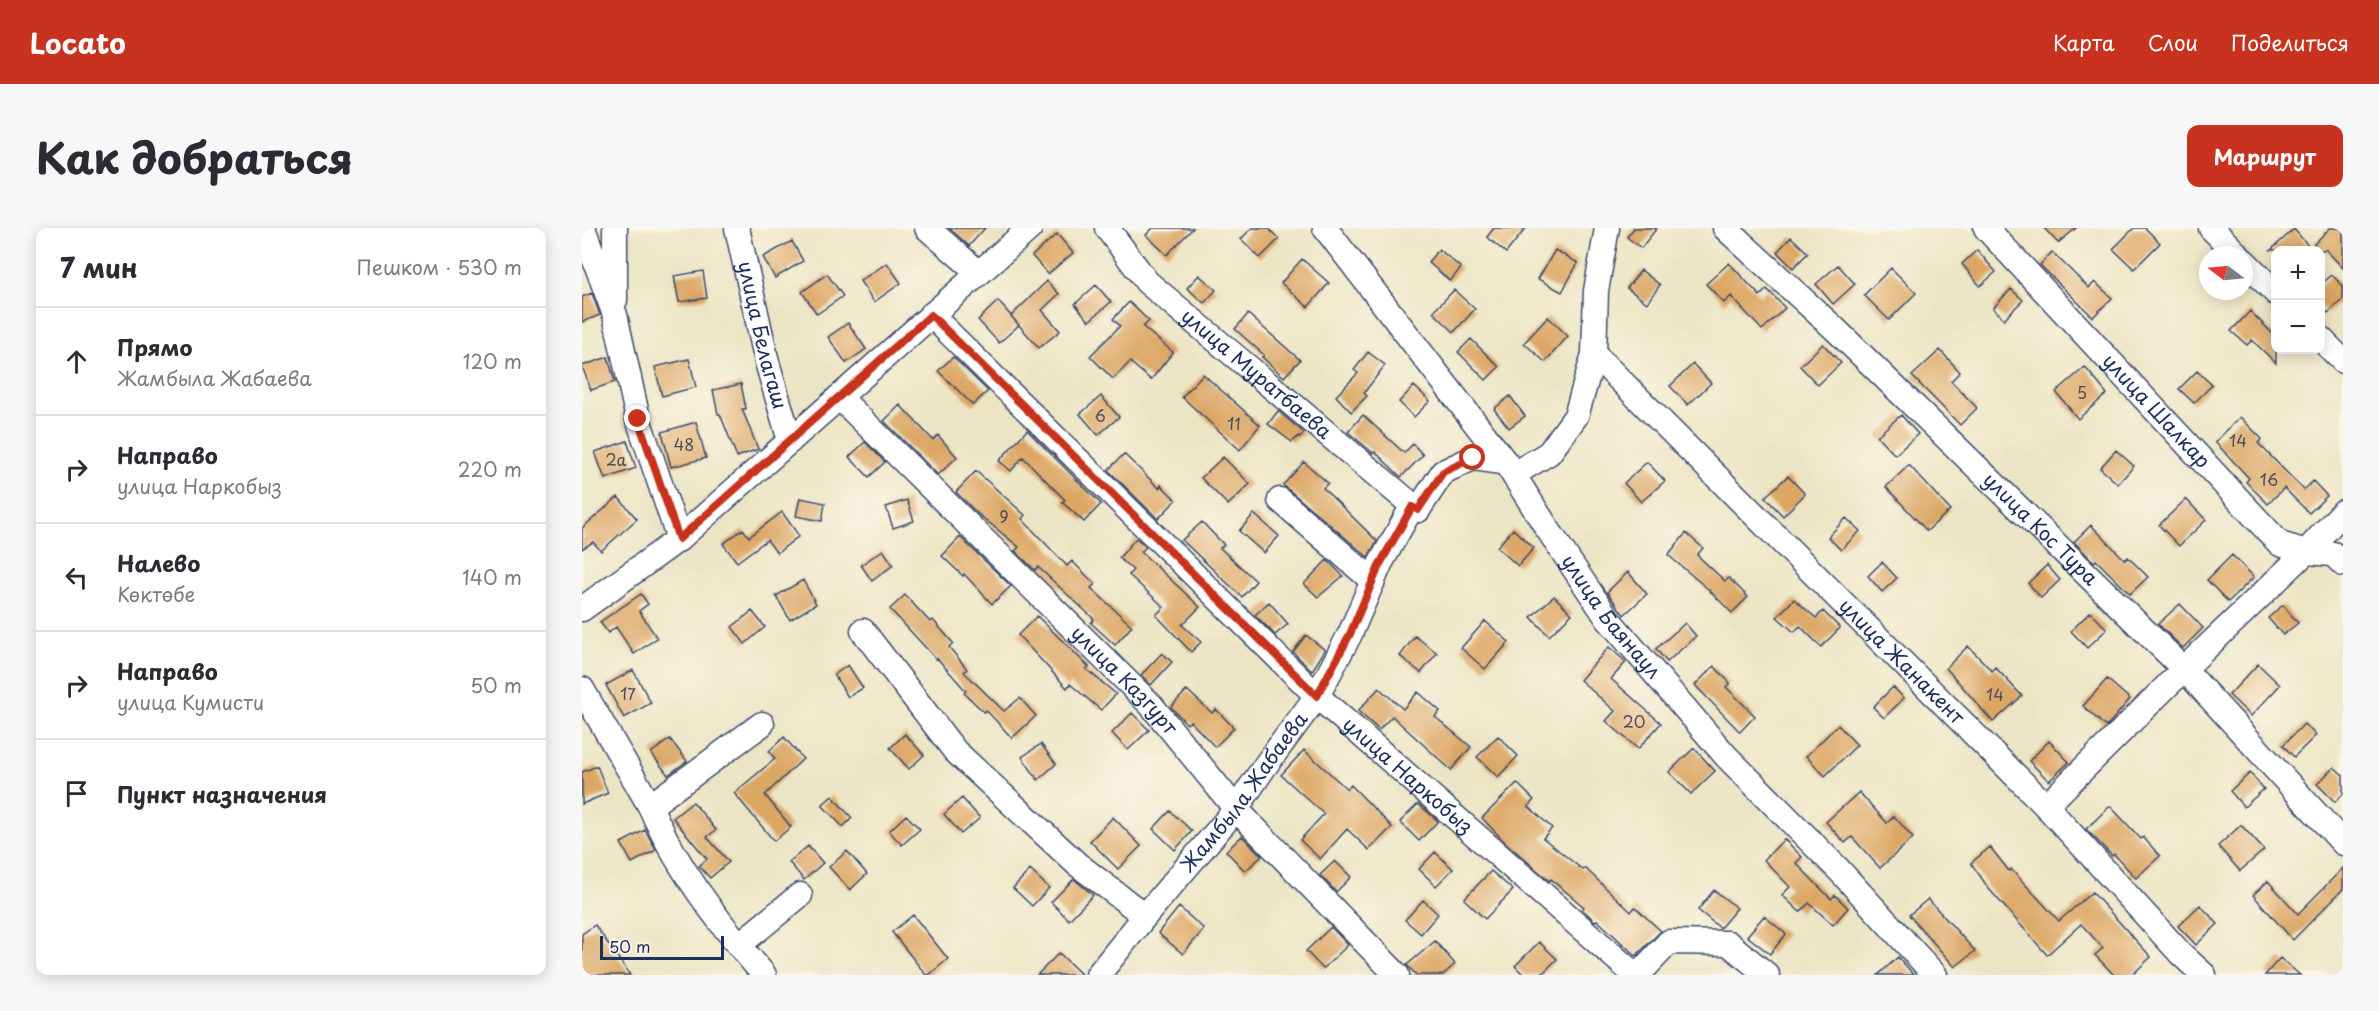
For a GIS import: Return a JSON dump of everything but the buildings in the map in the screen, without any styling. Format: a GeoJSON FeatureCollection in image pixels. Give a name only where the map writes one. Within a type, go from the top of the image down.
{"type":"FeatureCollection","features":[{"type":"Feature","properties":{"kind":"street"},"geometry":{"type":"LineString","coordinates":[[583,228],[615,315],[638,419],[679,539]]}},
{"type":"Feature","properties":{"kind":"street"},"geometry":{"type":"LineString","coordinates":[[615,228],[615,315]]}},
{"type":"Feature","properties":{"kind":"street","name":"улица Белагаш"},"geometry":{"type":"LineString","coordinates":[[737,228],[766,362],[790,441]]}},
{"type":"Feature","properties":{"kind":"street"},"geometry":{"type":"LineString","coordinates":[[927,228],[979,273]]}},
{"type":"Feature","properties":{"kind":"street"},"geometry":{"type":"LineString","coordinates":[[582,609],[679,539],[1030,228]]}},
{"type":"Feature","properties":{"kind":"street","name":"улица Муратбаева"},"geometry":{"type":"LineString","coordinates":[[1107,228],[1147,282],[1418,510]]}},
{"type":"Feature","properties":{"kind":"street","name":"улица Баянаул"},"geometry":{"type":"LineString","coordinates":[[1325,228],[1510,469],[1608,619],[1726,756],[1839,870],[1935,975]]}},
{"type":"Feature","properties":{"kind":"street"},"geometry":{"type":"LineString","coordinates":[[1510,469],[1549,453],[1576,416],[1594,354],[1596,291],[1606,228]]}},
{"type":"Feature","properties":{"kind":"street","name":"улица Кос Тура"},"geometry":{"type":"LineString","coordinates":[[1725,228],[1835,329],[2184,669],[2343,843]]}},
{"type":"Feature","properties":{"kind":"street","name":"улица Шалкар"},"geometry":{"type":"LineString","coordinates":[[1986,228],[2280,544],[2306,552],[2333,554],[2343,564]]}},
{"type":"Feature","properties":{"kind":"street"},"geometry":{"type":"LineString","coordinates":[[2211,228],[2229,246]]}},
{"type":"Feature","properties":{"kind":"street"},"geometry":{"type":"LineString","coordinates":[[2253,270],[2271,288]]}},
{"type":"Feature","properties":{"kind":"street","name":"улица Наркобыз"},"geometry":{"type":"LineString","coordinates":[[931,315],[1317,696],[1637,975]]}},
{"type":"Feature","properties":{"kind":"street"},"geometry":{"type":"LineString","coordinates":[[2325,343],[2343,361]]}},
{"type":"Feature","properties":{"kind":"street","name":"улица Жанакент"},"geometry":{"type":"LineString","coordinates":[[1594,354],[2046,806],[2181,954],[2204,975]]}},
{"type":"Feature","properties":{"kind":"street","name":"улица Казгурт"},"geometry":{"type":"LineString","coordinates":[[839,397],[1151,705],[1236,809],[1397,975]]}},
{"type":"Feature","properties":{"kind":"street","name":"Жамбыла Жабаева"},"geometry":{"type":"LineString","coordinates":[[1098,975],[1236,809],[1317,696],[1412,507],[1418,510],[1443,472],[1473,458],[1510,469]]}},
{"type":"Feature","properties":{"kind":"street"},"geometry":{"type":"LineString","coordinates":[[1280,500],[1373,581]]}},
{"type":"Feature","properties":{"kind":"street"},"geometry":{"type":"LineString","coordinates":[[2046,806],[2306,552],[2343,512]]}},
{"type":"Feature","properties":{"kind":"street"},"geometry":{"type":"LineString","coordinates":[[863,631],[955,751],[1077,864],[1145,916]]}},
{"type":"Feature","properties":{"kind":"street"},"geometry":{"type":"LineString","coordinates":[[582,689],[650,806],[662,835],[722,924],[764,975]]}},
{"type":"Feature","properties":{"kind":"street"},"geometry":{"type":"LineString","coordinates":[[650,806],[762,724]]}},
{"type":"Feature","properties":{"kind":"street"},"geometry":{"type":"LineString","coordinates":[[739,945],[800,895]]}},
{"type":"Feature","properties":{"kind":"street"},"geometry":{"type":"LineString","coordinates":[[1637,975],[1669,942],[1728,943],[1767,975]]}},
{"type":"Feature","properties":{"kind":"route"},"geometry":{"type":"LineString","coordinates":[[638,419],[679,539],[931,315],[1317,696],[1350,634],[1380,564],[1412,507],[1418,510],[1443,472],[1473,458]]}}]}
